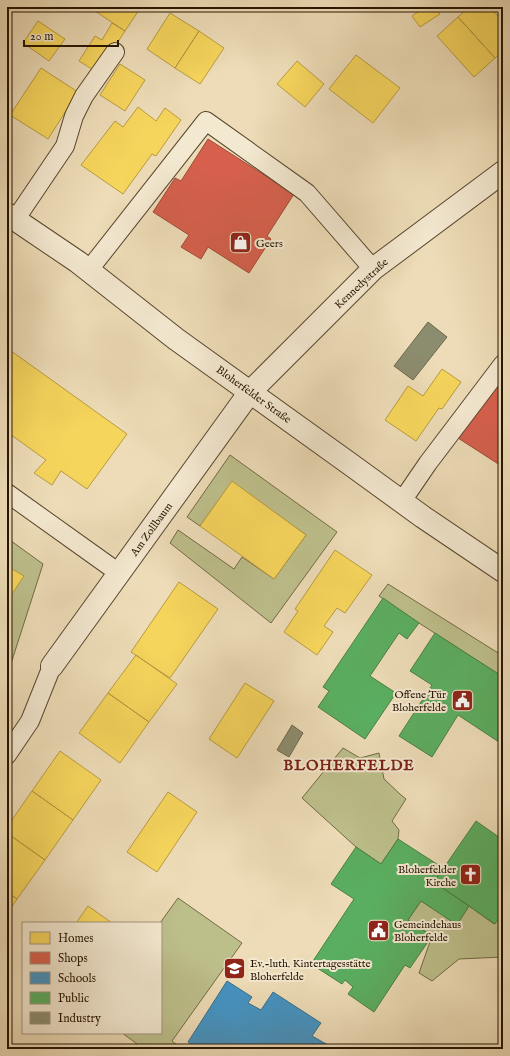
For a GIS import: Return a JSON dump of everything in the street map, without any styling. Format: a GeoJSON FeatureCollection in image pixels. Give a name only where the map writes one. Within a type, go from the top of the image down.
{"type":"FeatureCollection","features":[{"type":"Feature","properties":{"kind":"street","name":"Kennedystraße"},"geometry":{"type":"LineString","coordinates":[[250,392],[373,269],[503,172]]}},
{"type":"Feature","properties":{"kind":"street","name":"Bloherfelder Straße"},"geometry":{"type":"LineString","coordinates":[[11,217],[78,262],[176,338],[250,392],[503,571]]}},
{"type":"Feature","properties":{"kind":"street","name":"Am Zollbaum"},"geometry":{"type":"LineString","coordinates":[[52,666],[250,392]]}},
{"type":"Feature","properties":{"kind":"lane"},"geometry":{"type":"LineString","coordinates":[[11,217],[65,146],[74,116],[84,96],[115,52]]}},
{"type":"Feature","properties":{"kind":"lane"},"geometry":{"type":"LineString","coordinates":[[88,270],[206,121],[307,193],[373,269]]}},
{"type":"Feature","properties":{"kind":"lane"},"geometry":{"type":"LineString","coordinates":[[402,501],[428,463],[503,364]]}},
{"type":"Feature","properties":{"kind":"lane"},"geometry":{"type":"LineString","coordinates":[[7,493],[119,573]]}},
{"type":"Feature","properties":{"kind":"lane"},"geometry":{"type":"LineString","coordinates":[[7,755],[30,722],[52,666]]}},
{"type":"Feature","properties":{"kind":"green space"},"geometry":{"type":"Polygon","coordinates":[[[230,455],[337,532],[271,623],[170,543],[178,530],[234,569],[242,557],[274,579],[306,535],[232,482],[200,526],[187,517],[230,455]]]}},
{"type":"Feature","properties":{"kind":"green space"},"geometry":{"type":"Polygon","coordinates":[[[7,538],[43,564],[7,676],[7,538]]]}},
{"type":"Feature","properties":{"kind":"green space"},"geometry":{"type":"Polygon","coordinates":[[[388,584],[503,656],[503,677],[379,596],[388,584]]]}},
{"type":"Feature","properties":{"kind":"green space"},"geometry":{"type":"Polygon","coordinates":[[[343,748],[360,758],[379,753],[384,779],[406,799],[392,821],[399,830],[398,839],[381,864],[356,847],[302,798],[343,748]]]}},
{"type":"Feature","properties":{"kind":"green space"},"geometry":{"type":"Polygon","coordinates":[[[178,898],[242,943],[172,1041],[182,1049],[144,1049],[123,1034],[162,1034],[162,922],[161,922],[178,898]]]}},
{"type":"Feature","properties":{"kind":"green space"},"geometry":{"type":"Polygon","coordinates":[[[421,901],[457,924],[469,906],[494,924],[503,912],[503,957],[459,959],[432,981],[419,973],[432,936],[408,920],[421,901]]]}},
{"type":"Feature","properties":{"kind":"building: Homes"},"geometry":{"type":"Polygon","coordinates":[[[89,7],[141,7],[125,31],[89,7]]]}},
{"type":"Feature","properties":{"kind":"building: Homes"},"geometry":{"type":"Polygon","coordinates":[[[425,7],[435,7],[440,14],[420,27],[412,16],[425,7]]]}},
{"type":"Feature","properties":{"kind":"building: Homes"},"geometry":{"type":"Polygon","coordinates":[[[469,7],[489,7],[503,21],[503,51],[495,58],[458,17],[469,7]]]}},
{"type":"Feature","properties":{"kind":"building: Homes"},"geometry":{"type":"Polygon","coordinates":[[[170,13],[199,31],[175,68],[147,49],[170,13]]]}},
{"type":"Feature","properties":{"kind":"building: Homes"},"geometry":{"type":"Polygon","coordinates":[[[458,17],[495,58],[474,77],[437,36],[458,17]]]}},
{"type":"Feature","properties":{"kind":"building: Homes"},"geometry":{"type":"Polygon","coordinates":[[[38,21],[65,39],[49,61],[23,43],[38,21]]]}},
{"type":"Feature","properties":{"kind":"building: Homes"},"geometry":{"type":"Polygon","coordinates":[[[112,23],[125,31],[98,73],[79,61],[95,36],[102,40],[112,23]]]}},
{"type":"Feature","properties":{"kind":"building: Homes"},"geometry":{"type":"Polygon","coordinates":[[[199,31],[224,48],[200,84],[175,68],[199,31]]]}},
{"type":"Feature","properties":{"kind":"building: Homes"},"geometry":{"type":"Polygon","coordinates":[[[356,55],[400,88],[373,123],[329,89],[356,55]]]}},
{"type":"Feature","properties":{"kind":"building: Homes"},"geometry":{"type":"Polygon","coordinates":[[[297,61],[324,84],[305,107],[277,84],[297,61]]]}},
{"type":"Feature","properties":{"kind":"building: Homes"},"geometry":{"type":"Polygon","coordinates":[[[120,64],[145,80],[125,111],[100,95],[120,64]]]}},
{"type":"Feature","properties":{"kind":"building: Homes"},"geometry":{"type":"Polygon","coordinates":[[[41,68],[78,92],[48,139],[10,115],[41,68]]]}},
{"type":"Feature","properties":{"kind":"building: Homes"},"geometry":{"type":"Polygon","coordinates":[[[138,107],[156,121],[165,108],[181,120],[156,156],[152,154],[123,194],[81,165],[115,121],[123,127],[138,107]]]}},
{"type":"Feature","properties":{"kind":"building: Homes"},"geometry":{"type":"Polygon","coordinates":[[[7,348],[127,434],[87,489],[61,471],[52,485],[34,473],[46,460],[7,432],[7,348]]]}},
{"type":"Feature","properties":{"kind":"building: Homes"},"geometry":{"type":"Polygon","coordinates":[[[442,369],[461,382],[442,409],[439,408],[416,441],[385,420],[408,386],[423,396],[442,369]]]}},
{"type":"Feature","properties":{"kind":"building: Homes"},"geometry":{"type":"Polygon","coordinates":[[[232,481],[306,535],[274,579],[200,526],[232,481]]]}},
{"type":"Feature","properties":{"kind":"building: Homes"},"geometry":{"type":"Polygon","coordinates":[[[335,550],[372,575],[345,613],[337,608],[324,626],[333,632],[317,655],[284,632],[298,611],[295,609],[335,550]]]}},
{"type":"Feature","properties":{"kind":"building: Homes"},"geometry":{"type":"Polygon","coordinates":[[[7,566],[24,576],[12,594],[7,592],[7,566]]]}},
{"type":"Feature","properties":{"kind":"building: Homes"},"geometry":{"type":"Polygon","coordinates":[[[179,582],[218,609],[170,678],[131,652],[179,582]]]}},
{"type":"Feature","properties":{"kind":"building: Homes"},"geometry":{"type":"Polygon","coordinates":[[[136,655],[177,684],[149,722],[108,693],[136,655]]]}},
{"type":"Feature","properties":{"kind":"building: Homes"},"geometry":{"type":"Polygon","coordinates":[[[245,683],[274,701],[237,758],[209,739],[245,683]]]}},
{"type":"Feature","properties":{"kind":"building: Homes"},"geometry":{"type":"Polygon","coordinates":[[[108,693],[149,722],[120,763],[79,733],[108,693]]]}},
{"type":"Feature","properties":{"kind":"building: Homes"},"geometry":{"type":"Polygon","coordinates":[[[60,751],[101,780],[73,820],[32,791],[60,751]]]}},
{"type":"Feature","properties":{"kind":"building: Homes"},"geometry":{"type":"Polygon","coordinates":[[[32,791],[73,820],[45,860],[7,833],[7,827],[32,791]]]}},
{"type":"Feature","properties":{"kind":"building: Homes"},"geometry":{"type":"Polygon","coordinates":[[[168,792],[197,812],[157,872],[127,852],[168,792]]]}},
{"type":"Feature","properties":{"kind":"building: Homes"},"geometry":{"type":"Polygon","coordinates":[[[7,833],[45,860],[17,899],[7,892],[7,833]]]}},
{"type":"Feature","properties":{"kind":"building: Homes"},"geometry":{"type":"Polygon","coordinates":[[[7,892],[17,899],[7,914],[7,892]]]}},
{"type":"Feature","properties":{"kind":"building: Homes"},"geometry":{"type":"Polygon","coordinates":[[[88,906],[111,922],[77,922],[88,906]]]}},
{"type":"Feature","properties":{"kind":"building: Shops"},"geometry":{"type":"Polygon","coordinates":[[[208,139],[294,194],[267,236],[271,239],[249,273],[208,247],[201,259],[181,247],[189,235],[153,212],[175,178],[181,181],[208,139]]]}},
{"type":"Feature","properties":{"kind":"building: Shops"},"geometry":{"type":"Polygon","coordinates":[[[503,374],[503,467],[458,438],[503,374]]]}},
{"type":"Feature","properties":{"kind":"building: Schools"},"geometry":{"type":"Polygon","coordinates":[[[227,981],[252,997],[248,1003],[261,1010],[273,992],[321,1023],[312,1036],[335,1049],[198,1049],[188,1042],[227,981]]]}},
{"type":"Feature","properties":{"kind":"building: Public"},"geometry":{"type":"Polygon","coordinates":[[[383,598],[419,623],[407,639],[399,633],[370,676],[396,693],[365,739],[318,707],[329,691],[323,687],[383,598]]]}},
{"type":"Feature","properties":{"kind":"building: Public","name":"Offene Tür Bloherfelde"},"geometry":{"type":"Polygon","coordinates":[[[435,633],[503,677],[502,744],[458,715],[432,757],[399,736],[432,685],[410,671],[435,633]]]}},
{"type":"Feature","properties":{"kind":"building: Public","name":"Bloherfelder Kirche"},"geometry":{"type":"Polygon","coordinates":[[[476,821],[503,840],[503,912],[495,924],[434,882],[476,821]]]}},
{"type":"Feature","properties":{"kind":"building: Public","name":"Gemeindehaus Bloherfelde"},"geometry":{"type":"Polygon","coordinates":[[[398,839],[443,868],[434,882],[469,906],[457,925],[421,901],[408,920],[432,936],[410,968],[405,965],[374,1012],[348,994],[353,987],[345,980],[342,984],[311,964],[354,899],[331,884],[356,847],[381,864],[398,839]]]}},
{"type":"Feature","properties":{"kind":"building: Industry"},"geometry":{"type":"Polygon","coordinates":[[[428,322],[447,337],[413,380],[394,366],[428,322]]]}},
{"type":"Feature","properties":{"kind":"building: Industry"},"geometry":{"type":"Polygon","coordinates":[[[292,725],[303,733],[289,757],[277,750],[292,725]]]}},
{"type":"Feature","properties":{"kind":"place","name":"Geers"},"geometry":{"type":"Point","coordinates":[241,243]}},
{"type":"Feature","properties":{"kind":"place","name":"Offene Tür Bloherfelde"},"geometry":{"type":"Point","coordinates":[462,700]}},
{"type":"Feature","properties":{"kind":"place","name":"Bloherfelder Kirche"},"geometry":{"type":"Point","coordinates":[471,875]}},
{"type":"Feature","properties":{"kind":"place","name":"Gemeindehaus Bloherfelde"},"geometry":{"type":"Point","coordinates":[378,930]}},
{"type":"Feature","properties":{"kind":"place","name":"Ev.-luth. Kintertagesstätte Bloherfelde"},"geometry":{"type":"Point","coordinates":[234,969]}},
{"type":"Feature","properties":{"kind":"district","name":"BLOHERFELDE"},"geometry":{"type":"Point","coordinates":[349,765]}}]}
